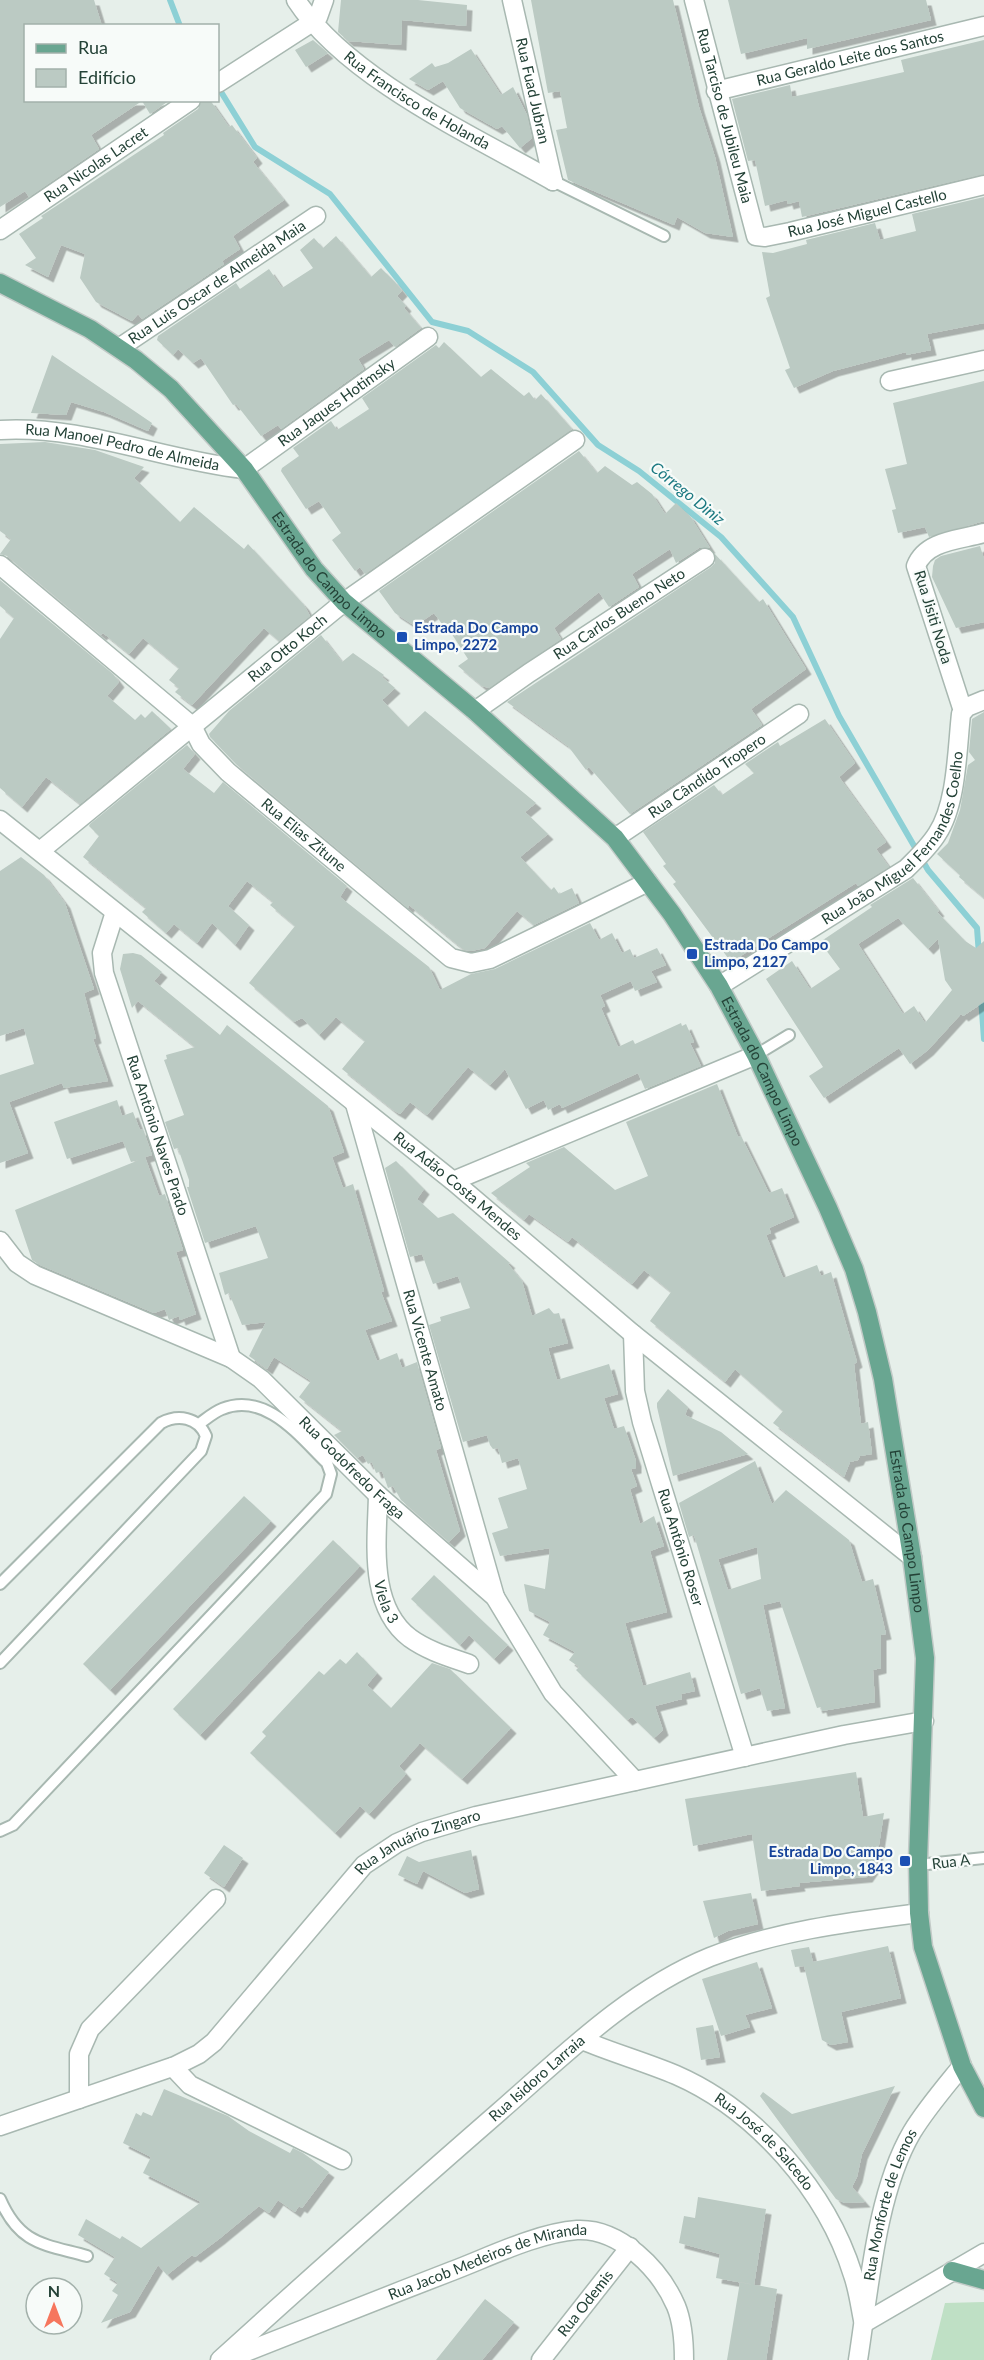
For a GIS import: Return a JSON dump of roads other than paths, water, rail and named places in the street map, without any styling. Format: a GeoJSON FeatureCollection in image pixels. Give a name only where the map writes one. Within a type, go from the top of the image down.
{"type":"FeatureCollection","features":[{"type":"Feature","properties":{"kind":"main road","name":"Estrada do Campo Limpo"},"geometry":{"type":"LineString","coordinates":[[0,283],[90,329],[119,348],[171,389],[244,469],[314,569],[344,602],[475,711],[615,838],[719,986],[756,1055],[854,1269],[882,1379],[912,1557],[925,1658],[918,1865],[919,1913],[930,1974],[962,2066],[984,2108]]}},
{"type":"Feature","properties":{"kind":"main road"},"geometry":{"type":"LineString","coordinates":[[952,2271],[984,2280]]}},
{"type":"Feature","properties":{"kind":"street","name":"Rua Francisco de Holanda"},"geometry":{"type":"LineString","coordinates":[[296,0],[311,23],[349,58],[412,100],[553,181]]}},
{"type":"Feature","properties":{"kind":"street"},"geometry":{"type":"LineString","coordinates":[[219,81],[311,23],[318,17],[324,0]]}},
{"type":"Feature","properties":{"kind":"street","name":"Rua Fuad Jubran"},"geometry":{"type":"LineString","coordinates":[[512,0],[553,181]]}},
{"type":"Feature","properties":{"kind":"street","name":"Rua Tarciso de Jubileu Maia"},"geometry":{"type":"LineString","coordinates":[[694,0],[754,233]]}},
{"type":"Feature","properties":{"kind":"street","name":"Rua Geraldo Leite dos Santos"},"geometry":{"type":"LineString","coordinates":[[716,91],[984,26]]}},
{"type":"Feature","properties":{"kind":"street","name":"Rua Nicolas Lacret"},"geometry":{"type":"LineString","coordinates":[[0,230],[188,102]]}},
{"type":"Feature","properties":{"kind":"street","name":"Rua José Miguel Castello"},"geometry":{"type":"LineString","coordinates":[[754,233],[765,237],[790,232],[984,185]]}},
{"type":"Feature","properties":{"kind":"street","name":"Rua Luis Oscar de Almeida Maia"},"geometry":{"type":"LineString","coordinates":[[119,348],[316,216]]}},
{"type":"Feature","properties":{"kind":"street","name":"Rua Jaques Hotimsky"},"geometry":{"type":"LineString","coordinates":[[244,469],[428,337]]}},
{"type":"Feature","properties":{"kind":"street"},"geometry":{"type":"LineString","coordinates":[[890,381],[984,360]]}},
{"type":"Feature","properties":{"kind":"street","name":"Rua Manoel Pedro de Almeida"},"geometry":{"type":"LineString","coordinates":[[0,430],[44,430],[208,465],[244,469]]}},
{"type":"Feature","properties":{"kind":"street","name":"Rua Otto Koch"},"geometry":{"type":"LineString","coordinates":[[40,851],[344,602],[575,440]]}},
{"type":"Feature","properties":{"kind":"street","name":"Rua Jisiti Noda"},"geometry":{"type":"LineString","coordinates":[[973,705],[916,566],[920,556],[929,547],[984,533]]}},
{"type":"Feature","properties":{"kind":"street","name":"Rua Carlos Bueno Neto"},"geometry":{"type":"LineString","coordinates":[[475,711],[528,673],[705,558]]}},
{"type":"Feature","properties":{"kind":"street","name":"Rua Elias Zitune"},"geometry":{"type":"LineString","coordinates":[[0,565],[192,726],[201,744],[228,772],[427,939],[460,962],[471,963],[489,959],[648,882]]}},
{"type":"Feature","properties":{"kind":"street","name":"Rua João Miguel Fernandes Coelho"},"geometry":{"type":"LineString","coordinates":[[719,986],[906,869],[926,850],[939,832],[949,808],[973,705]]}},
{"type":"Feature","properties":{"kind":"street","name":"Rua Cândido Tropero"},"geometry":{"type":"LineString","coordinates":[[615,838],[799,714]]}},
{"type":"Feature","properties":{"kind":"street","name":"Rua Adão Costa Mendes"},"geometry":{"type":"LineString","coordinates":[[0,820],[453,1181],[633,1334],[912,1557]]}},
{"type":"Feature","properties":{"kind":"street","name":"Rua Antônio Naves Prado"},"geometry":{"type":"LineString","coordinates":[[115,912],[102,953],[104,974],[231,1358]]}},
{"type":"Feature","properties":{"kind":"street"},"geometry":{"type":"LineString","coordinates":[[453,1181],[756,1055]]}},
{"type":"Feature","properties":{"kind":"street","name":"Rua Vicente Amato"},"geometry":{"type":"LineString","coordinates":[[355,1104],[495,1597]]}},
{"type":"Feature","properties":{"kind":"street","name":"Rua Godofredo Fraga"},"geometry":{"type":"LineString","coordinates":[[0,1241],[16,1263],[35,1275],[231,1358],[261,1379],[378,1495],[495,1597],[553,1693],[635,1781]]}},
{"type":"Feature","properties":{"kind":"street","name":"Rua Antônio Roser"},"geometry":{"type":"LineString","coordinates":[[633,1334],[634,1382],[642,1422],[745,1757]]}},
{"type":"Feature","properties":{"kind":"street","name":"Viela 3"},"geometry":{"type":"LineString","coordinates":[[378,1495],[376,1560],[383,1600],[409,1637],[432,1651],[469,1664]]}},
{"type":"Feature","properties":{"kind":"street","name":"Rua Januário Zingaro"},"geometry":{"type":"LineString","coordinates":[[0,2126],[173,2067],[199,2054],[214,2042],[319,1921],[349,1882],[377,1855],[422,1832],[454,1822],[635,1781],[844,1735],[924,1721]]}},
{"type":"Feature","properties":{"kind":"street"},"geometry":{"type":"LineString","coordinates":[[79,2099],[79,2054],[90,2029],[216,1899]]}},
{"type":"Feature","properties":{"kind":"street","name":"Rua Isidoro Larraia"},"geometry":{"type":"LineString","coordinates":[[223,2360],[363,2231],[582,2040],[634,2000],[669,1978],[710,1957],[773,1937],[860,1920],[919,1913]]}},
{"type":"Feature","properties":{"kind":"street","name":"Rua José de Salcedo"},"geometry":{"type":"LineString","coordinates":[[582,2040],[676,2075],[702,2089],[736,2109],[786,2157],[819,2203],[838,2236],[854,2276],[864,2324]]}},
{"type":"Feature","properties":{"kind":"street","name":"Rua Monforte de Lemos"},"geometry":{"type":"LineString","coordinates":[[858,2360],[880,2221],[898,2164],[912,2133],[962,2066]]}},
{"type":"Feature","properties":{"kind":"street"},"geometry":{"type":"LineString","coordinates":[[173,2067],[190,2085],[342,2160]]}},
{"type":"Feature","properties":{"kind":"street","name":"Rua Jacob Medeiros de Miranda"},"geometry":{"type":"LineString","coordinates":[[223,2360],[510,2249],[578,2230],[593,2232],[630,2247],[664,2284],[676,2308],[684,2340],[684,2360]]}},
{"type":"Feature","properties":{"kind":"street","name":"Rua Odemis"},"geometry":{"type":"LineString","coordinates":[[541,2360],[630,2247]]}},
{"type":"Feature","properties":{"kind":"street"},"geometry":{"type":"LineString","coordinates":[[864,2324],[984,2253]]}},
{"type":"Feature","properties":{"kind":"lane"},"geometry":{"type":"LineString","coordinates":[[553,181],[664,236]]}},
{"type":"Feature","properties":{"kind":"lane"},"geometry":{"type":"LineString","coordinates":[[756,1055],[789,1035]]}},
{"type":"Feature","properties":{"kind":"lane"},"geometry":{"type":"LineString","coordinates":[[0,1831],[13,1825],[326,1494],[331,1474],[327,1463],[271,1412],[247,1406],[223,1408],[199,1424]]}},
{"type":"Feature","properties":{"kind":"lane"},"geometry":{"type":"LineString","coordinates":[[0,1584],[161,1423],[170,1418],[184,1417],[199,1424],[206,1436],[201,1451],[0,1663]]}},
{"type":"Feature","properties":{"kind":"lane","name":"Rua A"},"geometry":{"type":"LineString","coordinates":[[918,1865],[984,1858]]}},
{"type":"Feature","properties":{"kind":"lane"},"geometry":{"type":"LineString","coordinates":[[0,2199],[13,2225],[22,2234],[44,2246],[87,2256]]}},
{"type":"Feature","properties":{"kind":"waterway","name":"Córrego Diniz"},"geometry":{"type":"LineString","coordinates":[[170,0],[179,24]]}},
{"type":"Feature","properties":{"kind":"waterway","name":"Córrego Diniz"},"geometry":{"type":"LineString","coordinates":[[219,89],[255,147],[330,194],[432,322],[468,331],[533,372],[598,445],[639,471],[721,537],[793,617],[839,716],[928,870],[977,928],[979,955]]}},
{"type":"Feature","properties":{"kind":"waterway","name":"Córrego Diniz"},"geometry":{"type":"LineString","coordinates":[[981,998],[984,1039]]}},
{"type":"Feature","properties":{"kind":"place","name":"Estrada Do Campo Limpo, 2272"},"geometry":{"type":"Point","coordinates":[402,637]}},
{"type":"Feature","properties":{"kind":"place","name":"Estrada Do Campo Limpo, 2127"},"geometry":{"type":"Point","coordinates":[692,954]}},
{"type":"Feature","properties":{"kind":"place","name":"Estrada Do Campo Limpo, 1843"},"geometry":{"type":"Point","coordinates":[905,1861]}}]}
